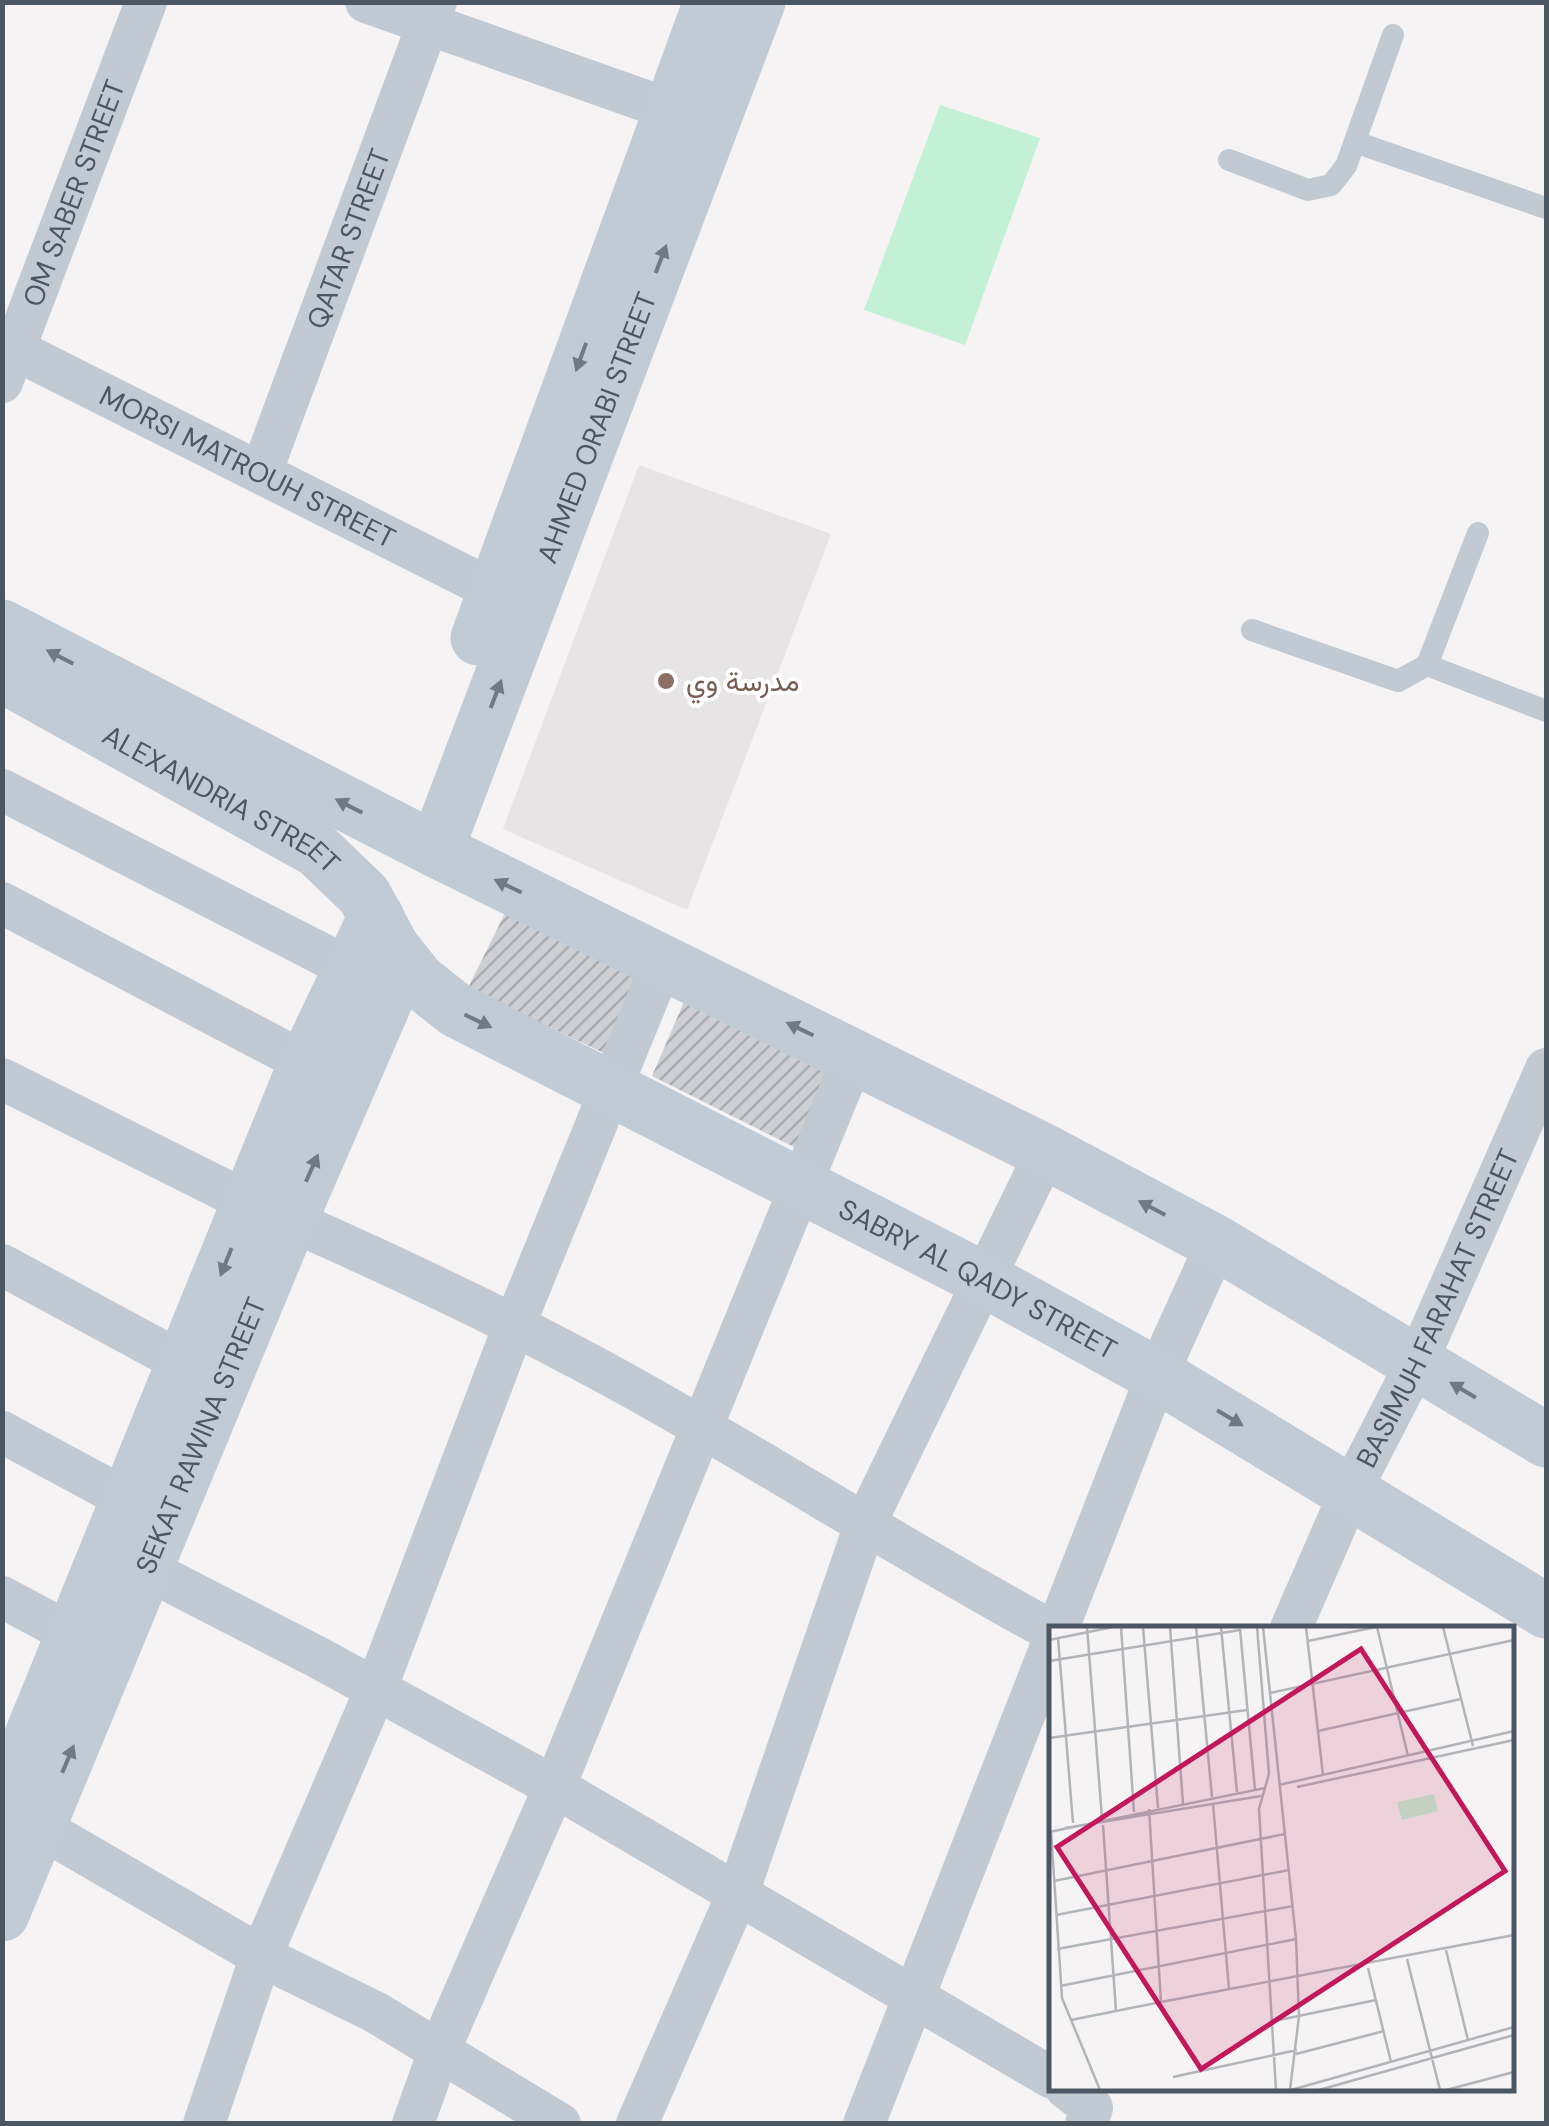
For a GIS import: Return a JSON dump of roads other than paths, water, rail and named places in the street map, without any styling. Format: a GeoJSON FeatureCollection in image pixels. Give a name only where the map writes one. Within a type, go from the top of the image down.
{"type":"FeatureCollection","features":[{"type":"Feature","properties":{"kind":"street","name":"OM SABER STREET"},"geometry":{"type":"LineString","coordinates":[[7,358],[146,2]]}},
{"type":"Feature","properties":{"kind":"street"},"geometry":{"type":"LineString","coordinates":[[366,2],[432,14],[671,110]]}},
{"type":"Feature","properties":{"kind":"street","name":"AHMED ORABI STREET"},"geometry":{"type":"LineString","coordinates":[[422,843],[495,591],[537,534],[671,110],[710,2]]}},
{"type":"Feature","properties":{"kind":"street","name":"AHMED ORABI STREET"},"geometry":{"type":"LineString","coordinates":[[422,843],[537,534],[758,2]]}},
{"type":"Feature","properties":{"kind":"street","name":"QATAR STREET"},"geometry":{"type":"LineString","coordinates":[[262,473],[432,14]]}},
{"type":"Feature","properties":{"kind":"street","name":"MORSI MATROUH STREET"},"geometry":{"type":"LineString","coordinates":[[7,358],[262,473],[495,591]]}},
{"type":"Feature","properties":{"kind":"street","name":"ALEXANDRIA STREET"},"geometry":{"type":"LineString","coordinates":[[2,627],[422,843]]}},
{"type":"Feature","properties":{"kind":"street","name":"ALEXANDRIA STREET"},"geometry":{"type":"LineString","coordinates":[[2,675],[317,850],[350,878],[377,949]]}},
{"type":"Feature","properties":{"kind":"street"},"geometry":{"type":"LineString","coordinates":[[2,790],[377,949]]}},
{"type":"Feature","properties":{"kind":"street"},"geometry":{"type":"LineString","coordinates":[[422,843],[1046,1152],[1217,1243],[1546,1440]]}},
{"type":"Feature","properties":{"kind":"street"},"geometry":{"type":"LineString","coordinates":[[2,903],[306,1063]]}},
{"type":"Feature","properties":{"kind":"street","name":"SEKAT RAWINA STREET"},"geometry":{"type":"LineString","coordinates":[[270,1212],[306,1063],[377,949]]}},
{"type":"Feature","properties":{"kind":"street","name":"SEKAT RAWINA STREET"},"geometry":{"type":"LineString","coordinates":[[21,1818],[377,949]]}},
{"type":"Feature","properties":{"kind":"street","name":"SABRY AL QADY STREET"},"geometry":{"type":"LineString","coordinates":[[377,949],[456,1010],[985,1280],[1157,1375],[1546,1610]]}},
{"type":"Feature","properties":{"kind":"street"},"geometry":{"type":"LineString","coordinates":[[204,2124],[262,1956],[376,1689],[514,1326],[662,961]]}},
{"type":"Feature","properties":{"kind":"street"},"geometry":{"type":"LineString","coordinates":[[413,2124],[439,2051],[554,1788],[799,1182],[854,1056]]}},
{"type":"Feature","properties":{"kind":"street","name":"BASIMUH FARAHAT STREET"},"geometry":{"type":"LineString","coordinates":[[1292,1626],[1351,1490],[1417,1362],[1546,1069]]}},
{"type":"Feature","properties":{"kind":"street"},"geometry":{"type":"LineString","coordinates":[[2,1079],[270,1212],[514,1326],[866,1522],[926,1564],[1049,1627]]}},
{"type":"Feature","properties":{"kind":"street"},"geometry":{"type":"LineString","coordinates":[[637,2124],[738,1893],[866,1522],[1046,1152]]}},
{"type":"Feature","properties":{"kind":"street"},"geometry":{"type":"LineString","coordinates":[[1056,1626],[1157,1375],[1217,1243]]}},
{"type":"Feature","properties":{"kind":"street"},"geometry":{"type":"LineString","coordinates":[[2,1265],[204,1374]]}},
{"type":"Feature","properties":{"kind":"street","name":"SEKAT RAWINA STREET"},"geometry":{"type":"LineString","coordinates":[[2,1914],[21,1818],[75,1636],[129,1560],[130,1501],[204,1374]]}},
{"type":"Feature","properties":{"kind":"street"},"geometry":{"type":"LineString","coordinates":[[2,1432],[130,1501]]}},
{"type":"Feature","properties":{"kind":"street"},"geometry":{"type":"LineString","coordinates":[[129,1560],[376,1689],[554,1788],[1049,2076]]}},
{"type":"Feature","properties":{"kind":"street"},"geometry":{"type":"LineString","coordinates":[[2,1597],[75,1636]]}},
{"type":"Feature","properties":{"kind":"street"},"geometry":{"type":"LineString","coordinates":[[864,2124],[1049,1652]]}},
{"type":"Feature","properties":{"kind":"street"},"geometry":{"type":"LineString","coordinates":[[21,1818],[262,1956],[375,2012],[560,2124]]}},
{"type":"Feature","properties":{"kind":"lane"},"geometry":{"type":"LineString","coordinates":[[1230,160],[1308,190],[1320,189],[1340,177],[1393,35]]}},
{"type":"Feature","properties":{"kind":"lane"},"geometry":{"type":"LineString","coordinates":[[1355,142],[1546,208]]}},
{"type":"Feature","properties":{"kind":"lane"},"geometry":{"type":"LineString","coordinates":[[1252,630],[1398,681],[1427,666],[1478,532]]}},
{"type":"Feature","properties":{"kind":"lane"},"geometry":{"type":"LineString","coordinates":[[1427,666],[1546,712]]}},
{"type":"Feature","properties":{"kind":"place","name":"مدرسة وي"},"geometry":{"type":"Point","coordinates":[666,681]}}]}
